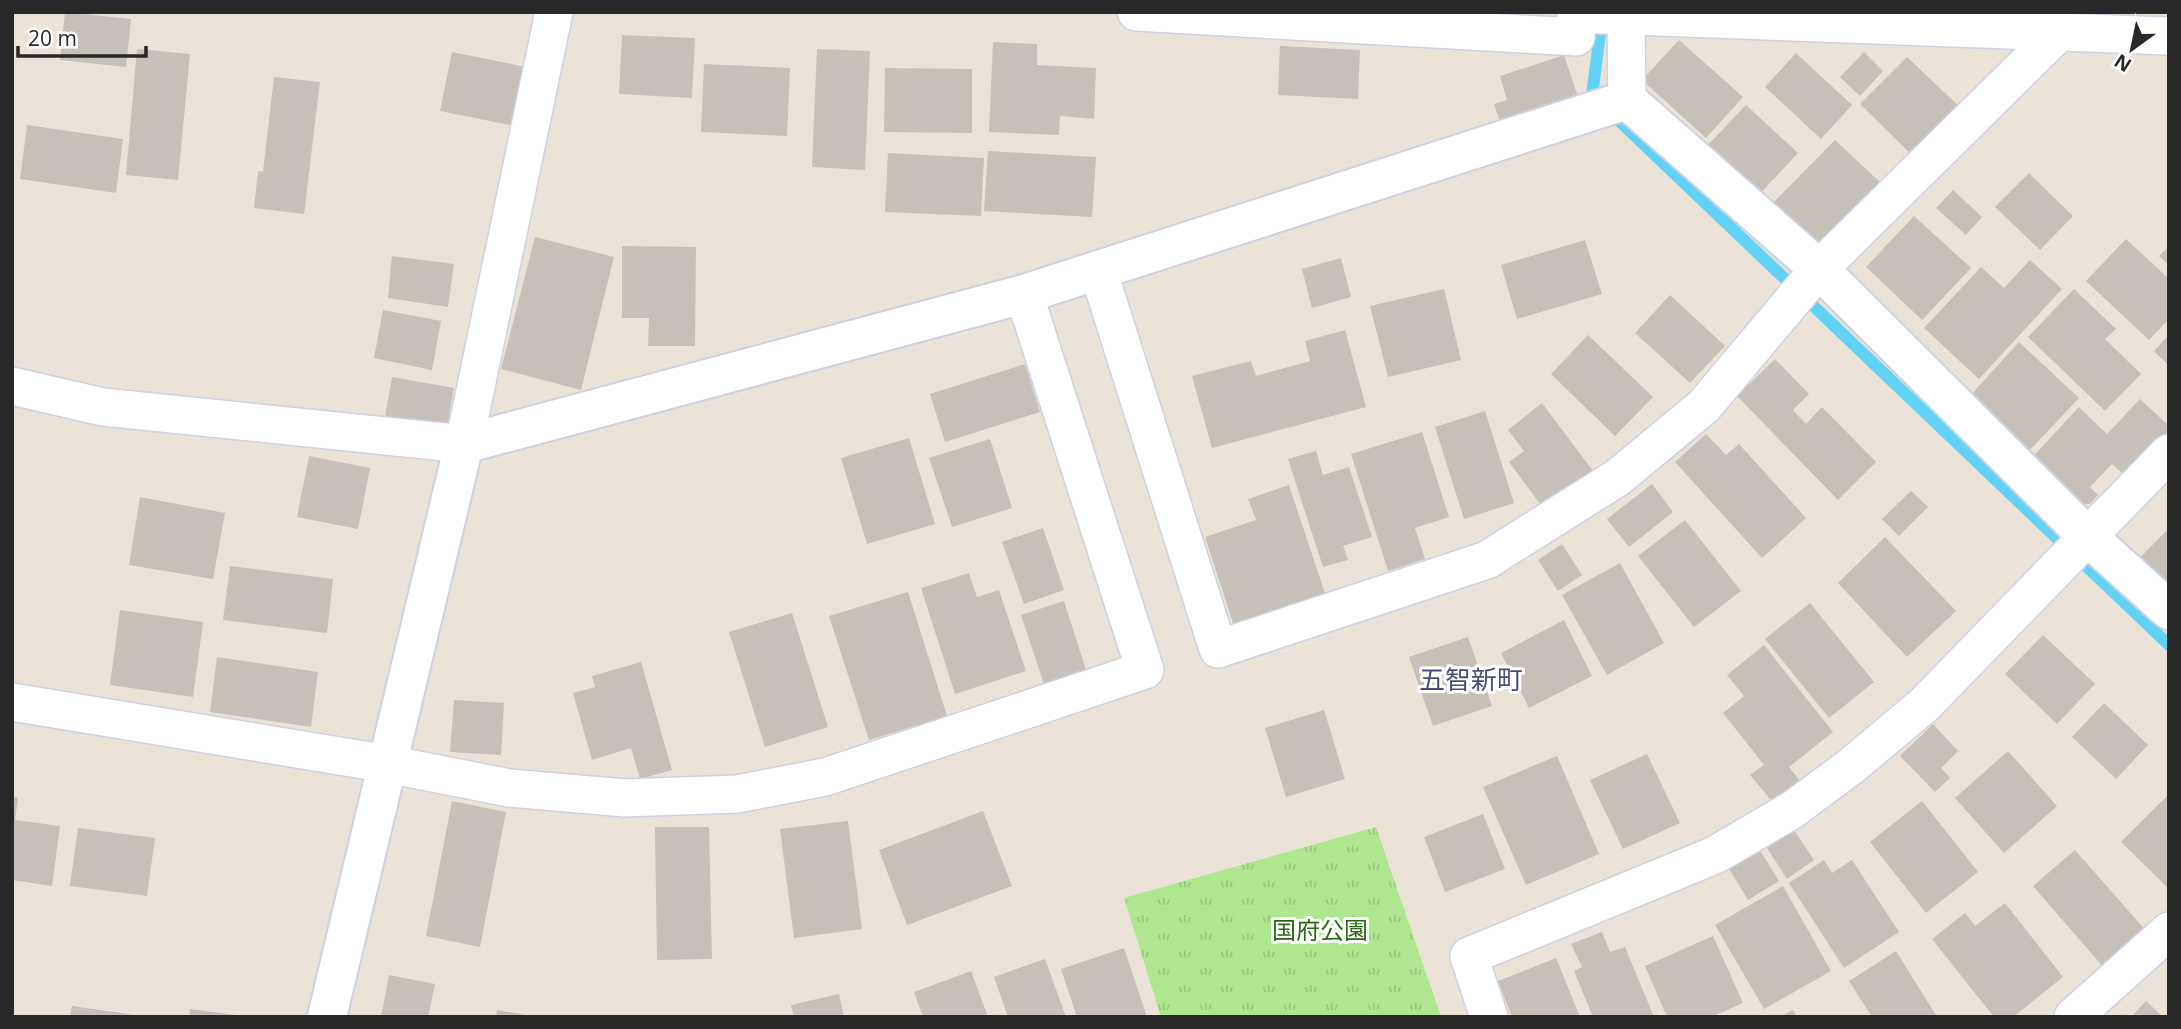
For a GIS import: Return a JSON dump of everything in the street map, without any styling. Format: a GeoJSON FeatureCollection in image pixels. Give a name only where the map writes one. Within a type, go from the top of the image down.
{"type":"FeatureCollection","features":[{"type":"Feature","properties":{"kind":"street"},"geometry":{"type":"LineString","coordinates":[[327,1017],[464,444],[554,12]]}},
{"type":"Feature","properties":{"kind":"street"},"geometry":{"type":"LineString","coordinates":[[1136,12],[1576,37],[1576,14],[1626,18],[2169,36]]}},
{"type":"Feature","properties":{"kind":"street"},"geometry":{"type":"LineString","coordinates":[[1626,18],[1627,100],[1819,269],[2087,536],[2169,610]]}},
{"type":"Feature","properties":{"kind":"street"},"geometry":{"type":"LineString","coordinates":[[1098,270],[1218,649],[1487,559],[1562,515],[1617,478],[1704,406],[1819,269],[2060,31]]}},
{"type":"Feature","properties":{"kind":"street"},"geometry":{"type":"LineString","coordinates":[[12,386],[103,407],[464,444],[1024,294],[1627,100]]}},
{"type":"Feature","properties":{"kind":"street"},"geometry":{"type":"LineString","coordinates":[[12,702],[388,764],[509,788],[612,797],[737,794],[825,777],[1145,670],[1024,294]]}},
{"type":"Feature","properties":{"kind":"street"},"geometry":{"type":"LineString","coordinates":[[1489,1017],[1469,956],[1715,855],[1792,810],[1850,767],[1924,705],[2169,453]]}},
{"type":"Feature","properties":{"kind":"street"},"geometry":{"type":"LineString","coordinates":[[2073,1017],[2169,931]]}},
{"type":"Feature","properties":{"kind":"green space","name":"国府公園"},"geometry":{"type":"Polygon","coordinates":[[[1376,827],[1441,1017],[1161,1017],[1124,898],[1376,827]]]}},
{"type":"Feature","properties":{"kind":"building"},"geometry":{"type":"Polygon","coordinates":[[[65,12],[131,19],[126,67],[60,60],[65,12]]]}},
{"type":"Feature","properties":{"kind":"building"},"geometry":{"type":"Polygon","coordinates":[[[622,35],[695,38],[692,98],[619,94],[622,35]]]}},
{"type":"Feature","properties":{"kind":"building"},"geometry":{"type":"Polygon","coordinates":[[[1679,40],[1743,97],[1706,138],[1642,80],[1679,40]]]}},
{"type":"Feature","properties":{"kind":"building"},"geometry":{"type":"Polygon","coordinates":[[[993,42],[1037,44],[1037,65],[1096,68],[1094,119],[1060,116],[1059,135],[989,132],[993,42]]]}},
{"type":"Feature","properties":{"kind":"building"},"geometry":{"type":"Polygon","coordinates":[[[1280,46],[1360,50],[1358,99],[1278,95],[1280,46]]]}},
{"type":"Feature","properties":{"kind":"building"},"geometry":{"type":"Polygon","coordinates":[[[137,49],[190,54],[178,180],[126,175],[137,49]]]}},
{"type":"Feature","properties":{"kind":"building"},"geometry":{"type":"Polygon","coordinates":[[[817,49],[870,51],[865,170],[812,167],[817,49]]]}},
{"type":"Feature","properties":{"kind":"building"},"geometry":{"type":"Polygon","coordinates":[[[452,52],[526,67],[515,126],[440,111],[452,52]]]}},
{"type":"Feature","properties":{"kind":"building"},"geometry":{"type":"Polygon","coordinates":[[[1864,52],[1883,71],[1860,96],[1840,77],[1864,52]]]}},
{"type":"Feature","properties":{"kind":"building"},"geometry":{"type":"Polygon","coordinates":[[[1796,53],[1852,105],[1821,139],[1765,87],[1796,53]]]}},
{"type":"Feature","properties":{"kind":"building"},"geometry":{"type":"Polygon","coordinates":[[[1564,55],[1580,103],[1502,129],[1494,104],[1507,100],[1500,76],[1564,55]]]}},
{"type":"Feature","properties":{"kind":"building"},"geometry":{"type":"Polygon","coordinates":[[[1907,57],[1964,111],[1916,159],[1860,104],[1907,57]]]}},
{"type":"Feature","properties":{"kind":"building"},"geometry":{"type":"Polygon","coordinates":[[[704,64],[790,68],[787,136],[701,132],[704,64]]]}},
{"type":"Feature","properties":{"kind":"building"},"geometry":{"type":"Polygon","coordinates":[[[885,68],[972,69],[972,133],[884,132],[885,68]]]}},
{"type":"Feature","properties":{"kind":"building"},"geometry":{"type":"Polygon","coordinates":[[[274,77],[320,82],[304,214],[254,208],[258,171],[263,172],[274,77]]]}},
{"type":"Feature","properties":{"kind":"building"},"geometry":{"type":"Polygon","coordinates":[[[1746,105],[1798,153],[1757,197],[1705,148],[1746,105]]]}},
{"type":"Feature","properties":{"kind":"building"},"geometry":{"type":"Polygon","coordinates":[[[27,125],[123,139],[116,193],[20,179],[27,125]]]}},
{"type":"Feature","properties":{"kind":"building"},"geometry":{"type":"Polygon","coordinates":[[[1835,140],[1883,185],[1814,255],[1767,209],[1835,140]]]}},
{"type":"Feature","properties":{"kind":"building"},"geometry":{"type":"Polygon","coordinates":[[[988,151],[1096,157],[1092,217],[984,211],[988,151]]]}},
{"type":"Feature","properties":{"kind":"building"},"geometry":{"type":"Polygon","coordinates":[[[888,153],[984,158],[981,216],[885,212],[888,153]]]}},
{"type":"Feature","properties":{"kind":"building"},"geometry":{"type":"Polygon","coordinates":[[[2029,173],[2073,216],[2040,250],[1995,207],[2029,173]]]}},
{"type":"Feature","properties":{"kind":"building"},"geometry":{"type":"Polygon","coordinates":[[[1953,190],[1982,217],[1966,235],[1936,208],[1953,190]]]}},
{"type":"Feature","properties":{"kind":"building"},"geometry":{"type":"Polygon","coordinates":[[[1914,216],[1971,268],[1922,320],[1866,267],[1914,216]]]}},
{"type":"Feature","properties":{"kind":"building"},"geometry":{"type":"Polygon","coordinates":[[[535,237],[614,257],[581,390],[501,369],[535,237]]]}},
{"type":"Feature","properties":{"kind":"building"},"geometry":{"type":"Polygon","coordinates":[[[2126,239],[2169,279],[2169,319],[2149,340],[2086,281],[2126,239]]]}},
{"type":"Feature","properties":{"kind":"building"},"geometry":{"type":"Polygon","coordinates":[[[1585,240],[1602,294],[1517,319],[1501,265],[1585,240]]]}},
{"type":"Feature","properties":{"kind":"building"},"geometry":{"type":"Polygon","coordinates":[[[622,246],[696,247],[695,346],[648,346],[649,318],[622,318],[622,246]]]}},
{"type":"Feature","properties":{"kind":"building"},"geometry":{"type":"Polygon","coordinates":[[[2169,246],[2169,265],[2159,256],[2169,246]]]}},
{"type":"Feature","properties":{"kind":"building"},"geometry":{"type":"Polygon","coordinates":[[[392,256],[454,264],[448,307],[388,298],[392,256]]]}},
{"type":"Feature","properties":{"kind":"building"},"geometry":{"type":"Polygon","coordinates":[[[1341,258],[1351,297],[1312,308],[1302,269],[1341,258]]]}},
{"type":"Feature","properties":{"kind":"building"},"geometry":{"type":"Polygon","coordinates":[[[2030,260],[2062,289],[1979,379],[1924,328],[1981,267],[2004,288],[2030,260]]]}},
{"type":"Feature","properties":{"kind":"building"},"geometry":{"type":"Polygon","coordinates":[[[1444,289],[1461,360],[1388,377],[1370,306],[1444,289]]]}},
{"type":"Feature","properties":{"kind":"building"},"geometry":{"type":"Polygon","coordinates":[[[2074,289],[2116,329],[2105,339],[2141,374],[2105,411],[2028,337],[2074,289]]]}},
{"type":"Feature","properties":{"kind":"building"},"geometry":{"type":"Polygon","coordinates":[[[1670,295],[1725,346],[1690,383],[1635,333],[1670,295]]]}},
{"type":"Feature","properties":{"kind":"building"},"geometry":{"type":"Polygon","coordinates":[[[383,310],[441,321],[432,370],[374,358],[383,310]]]}},
{"type":"Feature","properties":{"kind":"building"},"geometry":{"type":"Polygon","coordinates":[[[1345,330],[1366,407],[1212,448],[1192,376],[1251,361],[1256,376],[1310,361],[1305,341],[1345,330]]]}},
{"type":"Feature","properties":{"kind":"building"},"geometry":{"type":"Polygon","coordinates":[[[1588,335],[1653,397],[1615,436],[1551,374],[1588,335]]]}},
{"type":"Feature","properties":{"kind":"building"},"geometry":{"type":"Polygon","coordinates":[[[2169,338],[2169,366],[2154,351],[2169,338]]]}},
{"type":"Feature","properties":{"kind":"building"},"geometry":{"type":"Polygon","coordinates":[[[2019,342],[2079,398],[2027,453],[1968,398],[2019,342]]]}},
{"type":"Feature","properties":{"kind":"building"},"geometry":{"type":"Polygon","coordinates":[[[1775,359],[1809,394],[1793,410],[1806,424],[1822,407],[1876,462],[1838,500],[1737,396],[1775,359]]]}},
{"type":"Feature","properties":{"kind":"building"},"geometry":{"type":"Polygon","coordinates":[[[1025,364],[1040,412],[945,442],[930,394],[1025,364]]]}},
{"type":"Feature","properties":{"kind":"building"},"geometry":{"type":"Polygon","coordinates":[[[392,377],[454,388],[447,428],[385,417],[392,377]]]}},
{"type":"Feature","properties":{"kind":"building"},"geometry":{"type":"Polygon","coordinates":[[[2140,399],[2169,426],[2169,434],[2127,478],[2112,464],[2090,487],[2098,495],[2090,504],[2069,506],[2025,465],[2079,407],[2107,434],[2140,399]]]}},
{"type":"Feature","properties":{"kind":"building"},"geometry":{"type":"Polygon","coordinates":[[[1542,403],[1599,479],[1549,516],[1509,462],[1524,451],[1508,430],[1542,403]]]}},
{"type":"Feature","properties":{"kind":"building"},"geometry":{"type":"Polygon","coordinates":[[[1485,411],[1514,503],[1464,519],[1435,427],[1485,411]]]}},
{"type":"Feature","properties":{"kind":"building"},"geometry":{"type":"Polygon","coordinates":[[[1422,432],[1449,517],[1415,528],[1425,559],[1388,571],[1351,454],[1422,432]]]}},
{"type":"Feature","properties":{"kind":"building"},"geometry":{"type":"Polygon","coordinates":[[[1706,434],[1726,455],[1739,444],[1806,518],[1762,558],[1675,462],[1706,434]]]}},
{"type":"Feature","properties":{"kind":"building"},"geometry":{"type":"Polygon","coordinates":[[[909,438],[935,524],[867,544],[841,458],[909,438]]]}},
{"type":"Feature","properties":{"kind":"building"},"geometry":{"type":"Polygon","coordinates":[[[990,439],[1012,508],[952,527],[929,458],[990,439]]]}},
{"type":"Feature","properties":{"kind":"building"},"geometry":{"type":"Polygon","coordinates":[[[1316,451],[1323,475],[1349,467],[1372,537],[1343,546],[1348,560],[1323,567],[1288,459],[1316,451]]]}},
{"type":"Feature","properties":{"kind":"building"},"geometry":{"type":"Polygon","coordinates":[[[309,456],[370,468],[358,529],[297,517],[309,456]]]}},
{"type":"Feature","properties":{"kind":"building"},"geometry":{"type":"Polygon","coordinates":[[[1652,484],[1673,512],[1629,547],[1607,519],[1652,484]]]}},
{"type":"Feature","properties":{"kind":"building"},"geometry":{"type":"Polygon","coordinates":[[[1289,485],[1326,596],[1234,626],[1205,537],[1256,520],[1248,499],[1289,485]]]}},
{"type":"Feature","properties":{"kind":"building"},"geometry":{"type":"Polygon","coordinates":[[[1911,491],[1928,507],[1899,536],[1882,519],[1911,491]]]}},
{"type":"Feature","properties":{"kind":"building"},"geometry":{"type":"Polygon","coordinates":[[[140,497],[225,513],[213,579],[129,565],[140,497]]]}},
{"type":"Feature","properties":{"kind":"building"},"geometry":{"type":"Polygon","coordinates":[[[1685,520],[1741,591],[1694,627],[1638,556],[1685,520]]]}},
{"type":"Feature","properties":{"kind":"building"},"geometry":{"type":"Polygon","coordinates":[[[1043,528],[1064,590],[1024,604],[1002,542],[1043,528]]]}},
{"type":"Feature","properties":{"kind":"building"},"geometry":{"type":"Polygon","coordinates":[[[2169,528],[2169,593],[2136,562],[2169,528]]]}},
{"type":"Feature","properties":{"kind":"building"},"geometry":{"type":"Polygon","coordinates":[[[1885,537],[1956,611],[1907,657],[1838,583],[1885,537]]]}},
{"type":"Feature","properties":{"kind":"building"},"geometry":{"type":"Polygon","coordinates":[[[1562,544],[1582,575],[1558,591],[1538,560],[1562,544]]]}},
{"type":"Feature","properties":{"kind":"building"},"geometry":{"type":"Polygon","coordinates":[[[1620,563],[1664,643],[1607,675],[1562,595],[1620,563]]]}},
{"type":"Feature","properties":{"kind":"building"},"geometry":{"type":"Polygon","coordinates":[[[230,566],[333,579],[327,633],[223,620],[230,566]]]}},
{"type":"Feature","properties":{"kind":"building"},"geometry":{"type":"Polygon","coordinates":[[[969,573],[977,597],[999,590],[1026,671],[955,694],[921,588],[969,573]]]}},
{"type":"Feature","properties":{"kind":"building"},"geometry":{"type":"Polygon","coordinates":[[[908,592],[947,716],[869,740],[829,616],[908,592]]]}},
{"type":"Feature","properties":{"kind":"building"},"geometry":{"type":"Polygon","coordinates":[[[1064,601],[1086,670],[1044,684],[1021,615],[1064,601]]]}},
{"type":"Feature","properties":{"kind":"building"},"geometry":{"type":"Polygon","coordinates":[[[1810,603],[1874,682],[1829,718],[1765,639],[1810,603]]]}},
{"type":"Feature","properties":{"kind":"building"},"geometry":{"type":"Polygon","coordinates":[[[120,610],[203,622],[193,697],[110,685],[120,610]]]}},
{"type":"Feature","properties":{"kind":"building"},"geometry":{"type":"Polygon","coordinates":[[[792,613],[828,727],[765,747],[729,632],[792,613]]]}},
{"type":"Feature","properties":{"kind":"building"},"geometry":{"type":"Polygon","coordinates":[[[1564,620],[1592,676],[1529,708],[1501,653],[1564,620]]]}},
{"type":"Feature","properties":{"kind":"building"},"geometry":{"type":"Polygon","coordinates":[[[2043,635],[2095,684],[2057,724],[2005,674],[2043,635]]]}},
{"type":"Feature","properties":{"kind":"building"},"geometry":{"type":"Polygon","coordinates":[[[1468,637],[1492,706],[1433,726],[1409,657],[1468,637]]]}},
{"type":"Feature","properties":{"kind":"building"},"geometry":{"type":"Polygon","coordinates":[[[1764,645],[1833,732],[1789,767],[1799,780],[1772,801],[1750,775],[1764,765],[1723,713],[1744,696],[1727,675],[1764,645]]]}},
{"type":"Feature","properties":{"kind":"building"},"geometry":{"type":"Polygon","coordinates":[[[217,657],[318,672],[311,727],[210,712],[217,657]]]}},
{"type":"Feature","properties":{"kind":"building"},"geometry":{"type":"Polygon","coordinates":[[[641,662],[672,770],[640,779],[631,748],[592,760],[573,693],[595,687],[592,676],[641,662]]]}},
{"type":"Feature","properties":{"kind":"building"},"geometry":{"type":"Polygon","coordinates":[[[454,700],[504,703],[501,755],[450,752],[454,700]]]}},
{"type":"Feature","properties":{"kind":"building"},"geometry":{"type":"Polygon","coordinates":[[[2104,703],[2148,745],[2116,779],[2072,737],[2104,703]]]}},
{"type":"Feature","properties":{"kind":"building"},"geometry":{"type":"Polygon","coordinates":[[[1324,710],[1345,779],[1286,797],[1265,728],[1324,710]]]}},
{"type":"Feature","properties":{"kind":"building"},"geometry":{"type":"Polygon","coordinates":[[[1933,724],[1958,751],[1941,768],[1950,778],[1935,792],[1900,756],[1933,724]]]}},
{"type":"Feature","properties":{"kind":"building"},"geometry":{"type":"Polygon","coordinates":[[[2008,751],[2057,806],[2004,853],[1955,798],[2008,751]]]}},
{"type":"Feature","properties":{"kind":"building"},"geometry":{"type":"Polygon","coordinates":[[[1647,754],[1680,823],[1623,849],[1590,780],[1647,754]]]}},
{"type":"Feature","properties":{"kind":"building"},"geometry":{"type":"Polygon","coordinates":[[[1557,756],[1599,854],[1526,885],[1483,787],[1557,756]]]}},
{"type":"Feature","properties":{"kind":"building"},"geometry":{"type":"Polygon","coordinates":[[[12,797],[18,798],[15,820],[60,826],[52,886],[12,880],[12,797]]]}},
{"type":"Feature","properties":{"kind":"building"},"geometry":{"type":"Polygon","coordinates":[[[2169,797],[2169,889],[2121,842],[2169,797]]]}},
{"type":"Feature","properties":{"kind":"building"},"geometry":{"type":"Polygon","coordinates":[[[452,801],[506,812],[480,947],[426,936],[452,801]]]}},
{"type":"Feature","properties":{"kind":"building"},"geometry":{"type":"Polygon","coordinates":[[[1922,801],[1978,872],[1926,913],[1870,842],[1922,801]]]}},
{"type":"Feature","properties":{"kind":"building"},"geometry":{"type":"Polygon","coordinates":[[[983,811],[1012,886],[907,925],[879,850],[983,811]]]}},
{"type":"Feature","properties":{"kind":"building"},"geometry":{"type":"Polygon","coordinates":[[[1483,814],[1505,869],[1445,892],[1424,837],[1483,814]]]}},
{"type":"Feature","properties":{"kind":"building"},"geometry":{"type":"Polygon","coordinates":[[[848,821],[862,929],[794,938],[780,829],[848,821]]]}},
{"type":"Feature","properties":{"kind":"building"},"geometry":{"type":"Polygon","coordinates":[[[655,827],[709,827],[712,959],[657,960],[655,827]]]}},
{"type":"Feature","properties":{"kind":"building"},"geometry":{"type":"Polygon","coordinates":[[[78,828],[155,838],[147,896],[70,886],[78,828]]]}},
{"type":"Feature","properties":{"kind":"building"},"geometry":{"type":"Polygon","coordinates":[[[1794,830],[1814,860],[1787,879],[1767,848],[1794,830]]]}},
{"type":"Feature","properties":{"kind":"building"},"geometry":{"type":"Polygon","coordinates":[[[1759,849],[1779,881],[1748,900],[1728,867],[1759,849]]]}},
{"type":"Feature","properties":{"kind":"building"},"geometry":{"type":"Polygon","coordinates":[[[2075,850],[2147,932],[2105,969],[2033,886],[2075,850]]]}},
{"type":"Feature","properties":{"kind":"building"},"geometry":{"type":"Polygon","coordinates":[[[1824,860],[1832,873],[1852,860],[1899,932],[1844,968],[1789,883],[1824,860]]]}},
{"type":"Feature","properties":{"kind":"building"},"geometry":{"type":"Polygon","coordinates":[[[1783,886],[1831,971],[1764,1009],[1715,925],[1783,886]]]}},
{"type":"Feature","properties":{"kind":"building"},"geometry":{"type":"Polygon","coordinates":[[[2005,903],[2063,977],[2013,1017],[1994,1017],[1932,939],[1965,913],[1975,926],[2005,903]]]}},
{"type":"Feature","properties":{"kind":"building"},"geometry":{"type":"Polygon","coordinates":[[[1602,932],[1610,952],[1625,947],[1654,1017],[1593,1017],[1574,971],[1582,967],[1571,944],[1602,932]]]}},
{"type":"Feature","properties":{"kind":"building"},"geometry":{"type":"Polygon","coordinates":[[[1713,936],[1743,1003],[1711,1017],[1667,1017],[1645,966],[1713,936]]]}},
{"type":"Feature","properties":{"kind":"building"},"geometry":{"type":"Polygon","coordinates":[[[1124,948],[1147,1017],[1077,1017],[1061,969],[1124,948]]]}},
{"type":"Feature","properties":{"kind":"building"},"geometry":{"type":"Polygon","coordinates":[[[1896,951],[1937,1017],[1872,1017],[1849,981],[1896,951]]]}},
{"type":"Feature","properties":{"kind":"building"},"geometry":{"type":"Polygon","coordinates":[[[1556,958],[1580,1017],[1512,1017],[1498,981],[1556,958]]]}},
{"type":"Feature","properties":{"kind":"building"},"geometry":{"type":"Polygon","coordinates":[[[1045,959],[1066,1017],[1008,1017],[994,977],[1045,959]]]}},
{"type":"Feature","properties":{"kind":"building"},"geometry":{"type":"Polygon","coordinates":[[[971,971],[988,1017],[923,1017],[914,992],[971,971]]]}},
{"type":"Feature","properties":{"kind":"building"},"geometry":{"type":"Polygon","coordinates":[[[389,975],[435,984],[428,1017],[381,1017],[389,975]]]}},
{"type":"Feature","properties":{"kind":"building"},"geometry":{"type":"Polygon","coordinates":[[[839,994],[844,1017],[794,1017],[791,1005],[839,994]]]}},
{"type":"Feature","properties":{"kind":"building"},"geometry":{"type":"Polygon","coordinates":[[[2146,1001],[2163,1017],[2131,1017],[2146,1001]]]}},
{"type":"Feature","properties":{"kind":"building"},"geometry":{"type":"Polygon","coordinates":[[[72,1006],[135,1015],[135,1017],[70,1017],[72,1006]]]}},
{"type":"Feature","properties":{"kind":"building"},"geometry":{"type":"Polygon","coordinates":[[[190,1009],[237,1015],[237,1017],[189,1017],[190,1009]]]}},
{"type":"Feature","properties":{"kind":"building"},"geometry":{"type":"Polygon","coordinates":[[[497,1010],[527,1015],[527,1017],[496,1017],[497,1010]]]}},
{"type":"Feature","properties":{"kind":"building"},"geometry":{"type":"Polygon","coordinates":[[[1793,1010],[1797,1017],[1780,1017],[1793,1010]]]}},
{"type":"Feature","properties":{"kind":"waterway"},"geometry":{"type":"LineString","coordinates":[[1602,18],[1592,95],[2169,645]]}},
{"type":"Feature","properties":{"kind":"district","name":"五智新町"},"geometry":{"type":"Point","coordinates":[1471,680]}}]}
